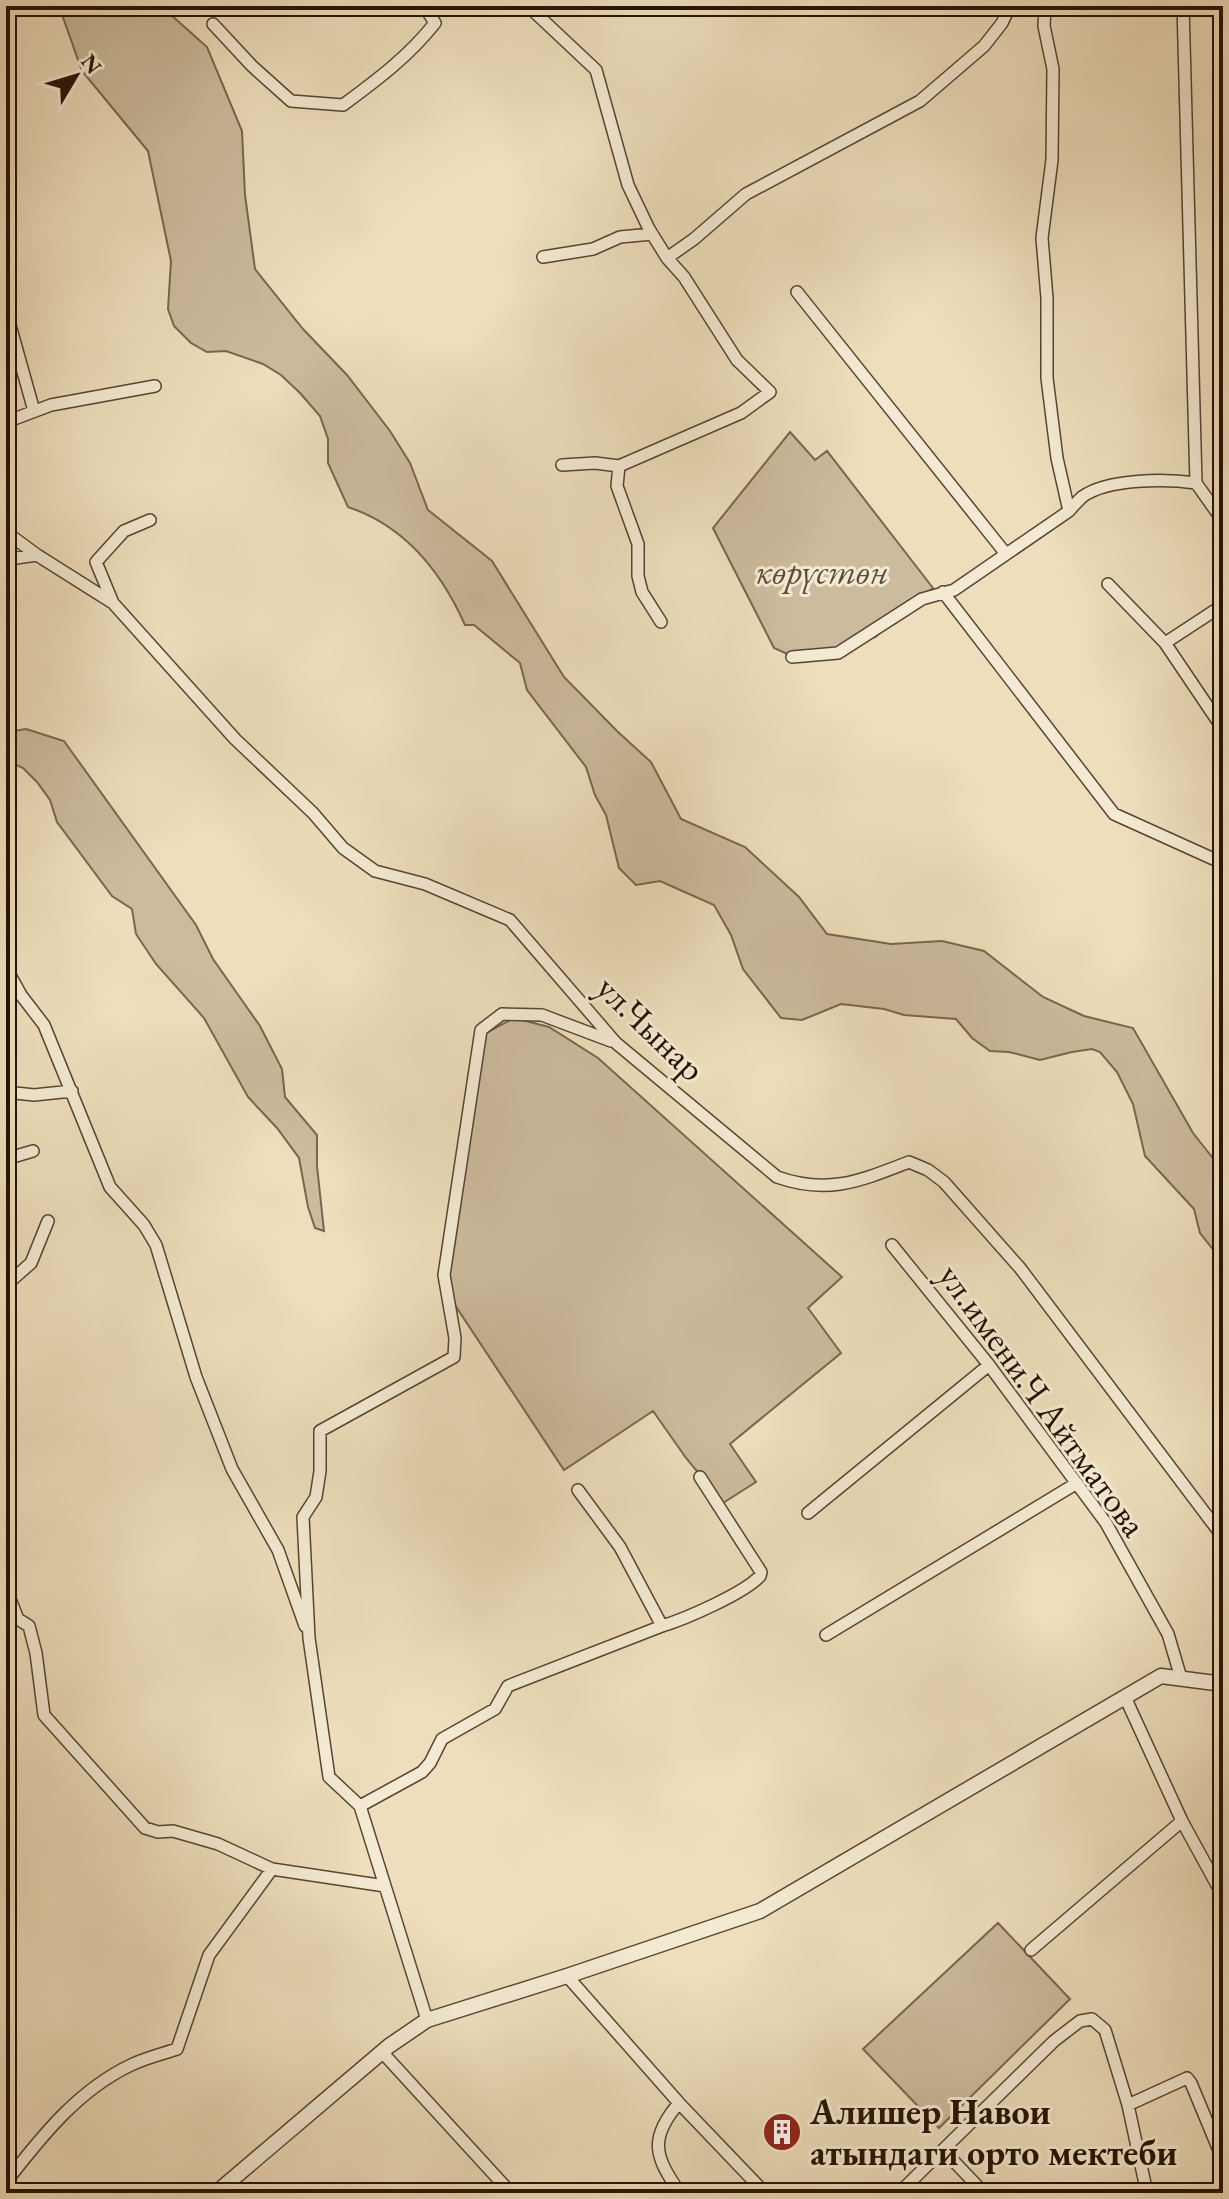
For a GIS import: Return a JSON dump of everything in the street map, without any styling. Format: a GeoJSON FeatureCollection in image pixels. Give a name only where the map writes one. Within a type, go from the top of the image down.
{"type":"FeatureCollection","features":[{"type":"Feature","properties":{"kind":"street"},"geometry":{"type":"LineString","coordinates":[[213,24],[252,66],[291,101],[343,105],[418,45],[435,23],[424,6]]}},
{"type":"Feature","properties":{"kind":"street"},"geometry":{"type":"LineString","coordinates":[[528,6],[596,70],[628,185],[652,234],[684,277],[737,360],[770,392],[741,413],[619,466],[595,463],[562,465]]}},
{"type":"Feature","properties":{"kind":"street"},"geometry":{"type":"LineString","coordinates":[[667,258],[746,194],[920,101],[984,46],[1002,23],[1010,6]]}},
{"type":"Feature","properties":{"kind":"street"},"geometry":{"type":"LineString","coordinates":[[1045,6],[1044,26],[1053,69],[1052,160],[1042,238],[1047,298],[1047,378],[1057,458],[1069,511]]}},
{"type":"Feature","properties":{"kind":"street"},"geometry":{"type":"LineString","coordinates":[[1183,6],[1196,483],[1223,521]]}},
{"type":"Feature","properties":{"kind":"street"},"geometry":{"type":"LineString","coordinates":[[543,257],[593,249],[620,237],[652,234]]}},
{"type":"Feature","properties":{"kind":"street"},"geometry":{"type":"LineString","coordinates":[[797,292],[1006,554]]}},
{"type":"Feature","properties":{"kind":"street"},"geometry":{"type":"LineString","coordinates":[[6,311],[34,411]]}},
{"type":"Feature","properties":{"kind":"street"},"geometry":{"type":"LineString","coordinates":[[6,422],[51,405],[155,386]]}},
{"type":"Feature","properties":{"kind":"street"},"geometry":{"type":"LineString","coordinates":[[619,466],[617,486],[638,544],[638,576],[642,592],[661,622]]}},
{"type":"Feature","properties":{"kind":"street"},"geometry":{"type":"LineString","coordinates":[[792,657],[838,653],[922,599],[954,590],[1069,511],[1084,495],[1108,487],[1166,479],[1196,483]]}},
{"type":"Feature","properties":{"kind":"street"},"geometry":{"type":"LineString","coordinates":[[113,603],[96,562],[124,531],[150,520]]}},
{"type":"Feature","properties":{"kind":"street","name":"ул.Чынар"},"geometry":{"type":"LineString","coordinates":[[6,532],[113,603],[235,739],[313,813],[343,848],[375,871],[425,884],[510,920],[616,1043],[777,1177],[801,1185],[836,1186],[909,1162],[928,1170],[944,1182],[1020,1268],[1223,1537]]}},
{"type":"Feature","properties":{"kind":"street"},"geometry":{"type":"LineString","coordinates":[[6,562],[37,555]]}},
{"type":"Feature","properties":{"kind":"street"},"geometry":{"type":"LineString","coordinates":[[1108,584],[1165,643],[1223,729]]}},
{"type":"Feature","properties":{"kind":"street"},"geometry":{"type":"LineString","coordinates":[[943,592],[1114,814],[1218,861],[1223,860]]}},
{"type":"Feature","properties":{"kind":"street"},"geometry":{"type":"LineString","coordinates":[[1165,643],[1223,605]]}},
{"type":"Feature","properties":{"kind":"street"},"geometry":{"type":"LineString","coordinates":[[6,968],[21,995],[44,1025],[110,1187],[144,1225],[156,1245],[196,1377],[232,1469],[278,1550],[309,1638]]}},
{"type":"Feature","properties":{"kind":"street"},"geometry":{"type":"LineString","coordinates":[[427,2020],[360,1806],[329,1777],[309,1638],[303,1517],[316,1497],[320,1471],[320,1431],[454,1357],[455,1338],[444,1275],[481,1030],[502,1014],[542,1015],[616,1043]]}},
{"type":"Feature","properties":{"kind":"street"},"geometry":{"type":"LineString","coordinates":[[6,1092],[34,1095],[72,1091]]}},
{"type":"Feature","properties":{"kind":"street"},"geometry":{"type":"LineString","coordinates":[[6,1159],[33,1151]]}},
{"type":"Feature","properties":{"kind":"street"},"geometry":{"type":"LineString","coordinates":[[6,1285],[31,1263],[48,1221]]}},
{"type":"Feature","properties":{"kind":"street","name":"ул.имени.Ч Айтматова"},"geometry":{"type":"LineString","coordinates":[[892,1245],[989,1365],[1106,1523],[1168,1634],[1181,1678]]}},
{"type":"Feature","properties":{"kind":"street"},"geometry":{"type":"LineString","coordinates":[[808,1513],[989,1365]]}},
{"type":"Feature","properties":{"kind":"street"},"geometry":{"type":"LineString","coordinates":[[360,1806],[422,1772],[442,1739],[495,1709],[508,1686],[662,1626],[754,1583],[761,1572],[700,1477]]}},
{"type":"Feature","properties":{"kind":"street"},"geometry":{"type":"LineString","coordinates":[[826,1635],[1077,1483]]}},
{"type":"Feature","properties":{"kind":"street"},"geometry":{"type":"LineString","coordinates":[[578,1490],[620,1547],[662,1626]]}},
{"type":"Feature","properties":{"kind":"street"},"geometry":{"type":"LineString","coordinates":[[6,1589],[18,1619],[29,1626],[36,1653],[44,1715],[145,1828],[158,1832],[173,1831],[218,1844],[272,1869],[385,1886]]}},
{"type":"Feature","properties":{"kind":"street"},"geometry":{"type":"LineString","coordinates":[[216,2193],[382,2052],[427,2020],[760,1911],[1161,1676],[1223,1684]]}},
{"type":"Feature","properties":{"kind":"street"},"geometry":{"type":"LineString","coordinates":[[1125,1697],[1182,1821],[1223,1896]]}},
{"type":"Feature","properties":{"kind":"street"},"geometry":{"type":"LineString","coordinates":[[1031,1950],[1182,1821]]}},
{"type":"Feature","properties":{"kind":"street"},"geometry":{"type":"LineString","coordinates":[[6,2182],[37,2142],[80,2097],[130,2065],[177,2049],[209,1955],[272,1869]]}},
{"type":"Feature","properties":{"kind":"street"},"geometry":{"type":"LineString","coordinates":[[567,1976],[649,2065],[679,2103],[765,2193]]}},
{"type":"Feature","properties":{"kind":"street"},"geometry":{"type":"LineString","coordinates":[[899,2193],[1054,2041],[1080,2021],[1092,2019],[1105,2030],[1128,2105],[1147,2193]]}},
{"type":"Feature","properties":{"kind":"street"},"geometry":{"type":"LineString","coordinates":[[382,2052],[511,2193]]}},
{"type":"Feature","properties":{"kind":"street"},"geometry":{"type":"LineString","coordinates":[[1128,2105],[1187,2078],[1223,2160]]}},
{"type":"Feature","properties":{"kind":"street"},"geometry":{"type":"LineString","coordinates":[[679,2103],[664,2119],[658,2133],[662,2167],[680,2193]]}},
{"type":"Feature","properties":{"kind":"street"},"geometry":{"type":"LineString","coordinates":[[944,2151],[984,2193]]}},
{"type":"Feature","properties":{"kind":"green space"},"geometry":{"type":"Polygon","coordinates":[[[59,6],[161,6],[207,47],[242,131],[245,195],[255,269],[303,329],[347,375],[390,431],[410,463],[428,510],[492,561],[564,677],[651,762],[681,819],[745,847],[799,897],[827,934],[891,944],[942,941],[984,951],[1043,997],[1084,1016],[1133,1028],[1193,1133],[1223,1171],[1223,1262],[1200,1233],[1194,1209],[1145,1156],[1133,1104],[1117,1072],[1100,1052],[1092,1049],[1040,1060],[990,1051],[972,1038],[956,1019],[904,1015],[884,1009],[841,1004],[802,1020],[781,1018],[743,969],[731,935],[714,905],[660,881],[636,885],[619,868],[606,815],[595,795],[586,767],[527,690],[520,663],[474,625],[465,625],[445,586],[404,538],[368,515],[348,507],[328,463],[328,439],[320,416],[281,375],[263,364],[226,351],[207,352],[191,343],[174,326],[168,309],[171,261],[148,151],[82,71],[59,6]]]}},
{"type":"Feature","properties":{"kind":"green space","name":"көрүстөн"},"geometry":{"type":"Polygon","coordinates":[[[790,432],[815,460],[827,451],[933,588],[875,637],[805,662],[774,648],[713,528],[790,432]]]}},
{"type":"Feature","properties":{"kind":"green space"},"geometry":{"type":"Polygon","coordinates":[[[26,729],[64,741],[196,925],[213,959],[260,1026],[282,1069],[285,1097],[317,1135],[324,1231],[315,1228],[299,1158],[248,1097],[204,1018],[156,964],[136,934],[132,909],[112,896],[57,822],[50,800],[37,782],[23,768],[10,762],[6,764],[6,732],[26,729]]]}},
{"type":"Feature","properties":{"kind":"green space"},"geometry":{"type":"Polygon","coordinates":[[[514,1018],[549,1027],[598,1058],[842,1277],[808,1308],[841,1353],[730,1444],[756,1482],[723,1503],[653,1411],[564,1470],[445,1290],[462,1155],[486,1033],[514,1018]]]}},
{"type":"Feature","properties":{"kind":"green space"},"geometry":{"type":"Polygon","coordinates":[[[998,1923],[1070,1999],[939,2128],[863,2049],[998,1923]]]}},
{"type":"Feature","properties":{"kind":"place","name":"Алишер Навои атындаги орто мектеби"},"geometry":{"type":"Point","coordinates":[782,2132]}}]}
